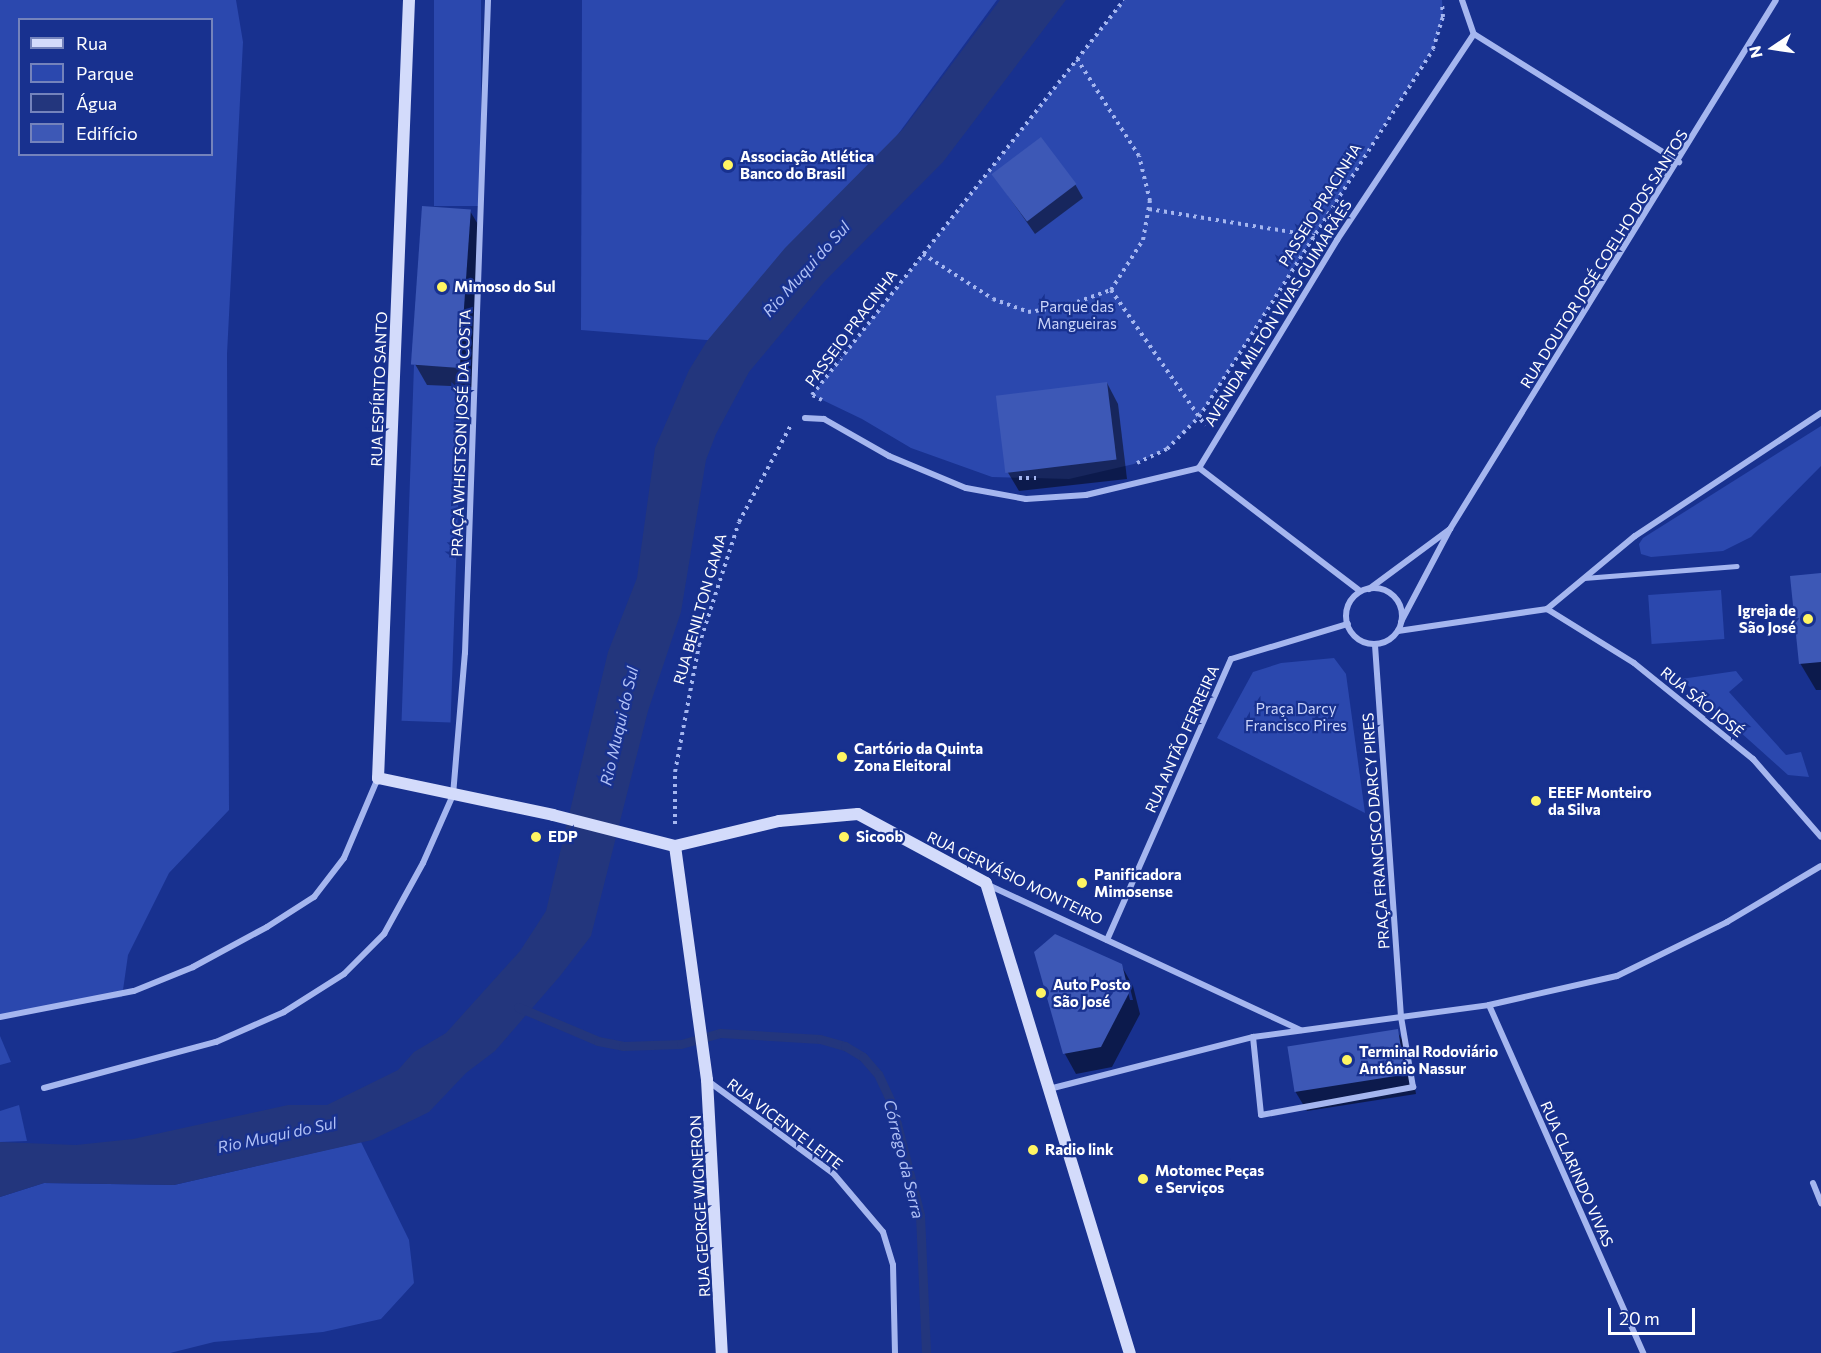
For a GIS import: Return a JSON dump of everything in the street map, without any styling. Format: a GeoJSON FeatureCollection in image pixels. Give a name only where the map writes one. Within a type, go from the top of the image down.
{"type":"FeatureCollection","features":[{"type":"Feature","properties":{"kind":"main road","name":"RUA ESPÍRITO SANTO"},"geometry":{"type":"LineString","coordinates":[[378,778],[409,0]]}},
{"type":"Feature","properties":{"kind":"main road"},"geometry":{"type":"LineString","coordinates":[[378,778],[453,795]]}},
{"type":"Feature","properties":{"kind":"main road","name":"RUA GERVÁSIO MONTEIRO"},"geometry":{"type":"LineString","coordinates":[[453,795],[553,815],[675,846],[779,821],[858,814],[986,884]]}},
{"type":"Feature","properties":{"kind":"main road","name":"RUA GEORGE WIGNERON"},"geometry":{"type":"LineString","coordinates":[[675,846],[707,1080],[722,1353]]}},
{"type":"Feature","properties":{"kind":"main road"},"geometry":{"type":"LineString","coordinates":[[986,884],[1130,1353]]}},
{"type":"Feature","properties":{"kind":"street","name":"PRAÇA WHISTSON JOSÉ DA COSTA"},"geometry":{"type":"LineString","coordinates":[[44,1088],[216,1042],[284,1012],[344,974],[384,934],[423,864],[453,795],[465,653],[488,0]]}},
{"type":"Feature","properties":{"kind":"street","name":"RUA DOUTOR JOSÉ COELHO DOS SANTOS"},"geometry":{"type":"LineString","coordinates":[[1401,622],[1450,529],[1679,162],[1776,0]]}},
{"type":"Feature","properties":{"kind":"street"},"geometry":{"type":"LineString","coordinates":[[1463,1],[1474,34],[1679,162]]}},
{"type":"Feature","properties":{"kind":"street","name":"AVENIDA MILTON VIVAS GUIMARÃES"},"geometry":{"type":"LineString","coordinates":[[1199,468],[1215,438],[1337,240],[1474,34]]}},
{"type":"Feature","properties":{"kind":"street"},"geometry":{"type":"LineString","coordinates":[[1398,630],[1547,609],[1635,536],[1821,413]]}},
{"type":"Feature","properties":{"kind":"street"},"geometry":{"type":"LineString","coordinates":[[805,418],[824,419],[890,456],[966,488],[1026,498],[1086,495],[1199,468],[1360,591]]}},
{"type":"Feature","properties":{"kind":"street","name":"RUA DOUTOR JOSÉ COELHO DOS SANTOS"},"geometry":{"type":"LineString","coordinates":[[1369,588],[1450,529]]}},
{"type":"Feature","properties":{"kind":"street"},"geometry":{"type":"LineString","coordinates":[[1369,588],[1388,591],[1400,604],[1401,622],[1398,630],[1384,642],[1376,644],[1359,639],[1348,624],[1348,605],[1360,591],[1369,588]]}},
{"type":"Feature","properties":{"kind":"street","name":"RUA SÃO JOSÉ"},"geometry":{"type":"LineString","coordinates":[[1547,609],[1634,663],[1754,759],[1821,837]]}},
{"type":"Feature","properties":{"kind":"street","name":"RUA ANTÃO FERREIRA"},"geometry":{"type":"LineString","coordinates":[[1107,940],[1231,659],[1348,624]]}},
{"type":"Feature","properties":{"kind":"street","name":"PRAÇA FRANCISCO DARCY PIRES"},"geometry":{"type":"LineString","coordinates":[[1253,1036],[1261,1115],[1413,1087],[1401,1017],[1376,644]]}},
{"type":"Feature","properties":{"kind":"street"},"geometry":{"type":"LineString","coordinates":[[0,1017],[134,991],[194,967],[267,927],[314,897],[344,858],[378,778]]}},
{"type":"Feature","properties":{"kind":"street"},"geometry":{"type":"LineString","coordinates":[[1049,1089],[1253,1036],[1489,1005],[1617,976],[1727,922],[1821,866]]}},
{"type":"Feature","properties":{"kind":"street","name":"RUA GERVÁSIO MONTEIRO"},"geometry":{"type":"LineString","coordinates":[[986,884],[1302,1030]]}},
{"type":"Feature","properties":{"kind":"street","name":"RUA CLARINDO VIVAS"},"geometry":{"type":"LineString","coordinates":[[1489,1005],[1643,1353]]}},
{"type":"Feature","properties":{"kind":"street","name":"RUA VICENTE LEITE"},"geometry":{"type":"LineString","coordinates":[[707,1080],[833,1173],[883,1232],[893,1265],[895,1353]]}},
{"type":"Feature","properties":{"kind":"street"},"geometry":{"type":"LineString","coordinates":[[1813,1183],[1821,1203]]}},
{"type":"Feature","properties":{"kind":"lane"},"geometry":{"type":"LineString","coordinates":[[1581,579],[1737,566]]}},
{"type":"Feature","properties":{"kind":"path","name":"PASSEIO PRACINHA"},"geometry":{"type":"LineString","coordinates":[[832,405],[812,395],[1124,0]]}},
{"type":"Feature","properties":{"kind":"path","name":"PASSEIO PRACINHA"},"geometry":{"type":"LineString","coordinates":[[1134,464],[1167,449],[1199,417],[1433,49],[1443,17],[1442,0]]}},
{"type":"Feature","properties":{"kind":"path"},"geometry":{"type":"LineString","coordinates":[[923,254],[993,299],[1028,312],[1063,307],[1111,290],[1143,240],[1149,208],[1139,156],[1077,59]]}},
{"type":"Feature","properties":{"kind":"path"},"geometry":{"type":"LineString","coordinates":[[1149,208],[1337,240]]}},
{"type":"Feature","properties":{"kind":"path"},"geometry":{"type":"LineString","coordinates":[[1111,290],[1215,438]]}},
{"type":"Feature","properties":{"kind":"path","name":"RUA BENILTON GAMA"},"geometry":{"type":"LineString","coordinates":[[675,846],[675,772],[684,709],[719,577],[739,522],[786,432],[792,423],[805,418]]}},
{"type":"Feature","properties":{"kind":"path"},"geometry":{"type":"LineString","coordinates":[[1014,478],[1047,479]]}},
{"type":"Feature","properties":{"kind":"green space"},"geometry":{"type":"Polygon","coordinates":[[[0,0],[236,0],[243,42],[227,354],[229,810],[169,873],[128,955],[122,997],[0,1017],[0,0]]]}},
{"type":"Feature","properties":{"kind":"green space"},"geometry":{"type":"Polygon","coordinates":[[[434,0],[481,0],[481,206],[434,206],[434,0]]]}},
{"type":"Feature","properties":{"kind":"green space","name":"Associação Atlética Banco do Brasil"},"geometry":{"type":"Polygon","coordinates":[[[582,0],[997,0],[744,343],[581,330],[582,0]]]}},
{"type":"Feature","properties":{"kind":"green space","name":"Parque das Mangueiras"},"geometry":{"type":"Polygon","coordinates":[[[1124,0],[1442,0],[1443,17],[1433,49],[1199,417],[1167,449],[1134,464],[1069,479],[992,477],[911,448],[862,419],[812,395],[1124,0]]]}},
{"type":"Feature","properties":{"kind":"green space"},"geometry":{"type":"Polygon","coordinates":[[[414,365],[463,367],[451,722],[402,721],[414,365]]]}},
{"type":"Feature","properties":{"kind":"green space"},"geometry":{"type":"Polygon","coordinates":[[[1821,426],[1821,466],[1751,537],[1723,551],[1651,557],[1641,554],[1639,544],[1643,538],[1821,426]]]}},
{"type":"Feature","properties":{"kind":"green space"},"geometry":{"type":"Polygon","coordinates":[[[1721,590],[1724,639],[1652,644],[1648,595],[1721,590]]]}},
{"type":"Feature","properties":{"kind":"green space","name":"Praça Darcy Francisco Pires"},"geometry":{"type":"Polygon","coordinates":[[[1334,658],[1346,674],[1365,813],[1217,738],[1253,672],[1281,663],[1334,658]]]}},
{"type":"Feature","properties":{"kind":"green space"},"geometry":{"type":"Polygon","coordinates":[[[1736,671],[1743,680],[1729,692],[1786,755],[1801,752],[1809,777],[1788,775],[1681,679],[1736,671]]]}},
{"type":"Feature","properties":{"kind":"green space"},"geometry":{"type":"Polygon","coordinates":[[[0,1036],[11,1062],[0,1065],[0,1036]]]}},
{"type":"Feature","properties":{"kind":"green space"},"geometry":{"type":"Polygon","coordinates":[[[19,1105],[27,1141],[0,1142],[0,1111],[19,1105]]]}},
{"type":"Feature","properties":{"kind":"green space"},"geometry":{"type":"Polygon","coordinates":[[[361,1142],[409,1240],[414,1283],[381,1319],[323,1332],[214,1342],[170,1353],[0,1353],[0,1197],[44,1183],[174,1185],[361,1142]]]}},
{"type":"Feature","properties":{"kind":"water","name":"Rio Muqui do Sul"},"geometry":{"type":"Polygon","coordinates":[[[1000,0],[1066,0],[943,162],[824,282],[749,372],[716,434],[706,460],[681,612],[648,711],[591,936],[560,976],[495,1051],[466,1073],[429,1112],[372,1140],[174,1185],[44,1183],[0,1197],[0,1142],[76,1145],[133,1139],[288,1105],[327,1105],[398,1070],[414,1052],[446,1033],[520,951],[546,911],[608,652],[637,578],[655,448],[689,370],[707,341],[785,248],[903,129],[1000,0]]]}},
{"type":"Feature","properties":{"kind":"building"},"geometry":{"type":"Polygon","coordinates":[[[1041,137],[1077,184],[1027,221],[991,174],[1041,137]]]}},
{"type":"Feature","properties":{"kind":"building","name":"Mimoso do Sul"},"geometry":{"type":"Polygon","coordinates":[[[422,206],[471,209],[460,368],[411,365],[422,206]]]}},
{"type":"Feature","properties":{"kind":"building"},"geometry":{"type":"Polygon","coordinates":[[[1107,382],[1117,459],[1005,473],[996,396],[1107,382]]]}},
{"type":"Feature","properties":{"kind":"building","name":"Igreja de São José"},"geometry":{"type":"Polygon","coordinates":[[[1821,573],[1821,662],[1799,664],[1790,576],[1821,573]]]}},
{"type":"Feature","properties":{"kind":"building"},"geometry":{"type":"Polygon","coordinates":[[[1055,934],[1122,964],[1129,993],[1101,1047],[1063,1054],[1034,952],[1055,934]]]}},
{"type":"Feature","properties":{"kind":"building","name":"Terminal Rodoviário Antônio Nassur"},"geometry":{"type":"Polygon","coordinates":[[[1398,1029],[1405,1074],[1295,1092],[1287,1047],[1398,1029]]]}},
{"type":"Feature","properties":{"kind":"waterway","name":"Córrego da Serra"},"geometry":{"type":"LineString","coordinates":[[518,1007],[598,1041],[623,1046],[681,1044],[720,1033],[820,1039],[845,1046],[863,1057],[878,1074],[892,1104],[920,1215],[926,1353]]}},
{"type":"Feature","properties":{"kind":"place","name":"Associação Atlética Banco do Brasil"},"geometry":{"type":"Point","coordinates":[728,165]}},
{"type":"Feature","properties":{"kind":"place","name":"Mimoso do Sul"},"geometry":{"type":"Point","coordinates":[442,287]}},
{"type":"Feature","properties":{"kind":"place","name":"Igreja de São José"},"geometry":{"type":"Point","coordinates":[1808,619]}},
{"type":"Feature","properties":{"kind":"place","name":"Cartório da Quinta Zona Eleitoral"},"geometry":{"type":"Point","coordinates":[842,757]}},
{"type":"Feature","properties":{"kind":"place","name":"EEEF Monteiro da Silva"},"geometry":{"type":"Point","coordinates":[1536,801]}},
{"type":"Feature","properties":{"kind":"place","name":"EDP"},"geometry":{"type":"Point","coordinates":[536,837]}},
{"type":"Feature","properties":{"kind":"place","name":"Sicoob"},"geometry":{"type":"Point","coordinates":[844,837]}},
{"type":"Feature","properties":{"kind":"place","name":"Panificadora Mimosense"},"geometry":{"type":"Point","coordinates":[1082,883]}},
{"type":"Feature","properties":{"kind":"place","name":"Auto Posto São José"},"geometry":{"type":"Point","coordinates":[1041,993]}},
{"type":"Feature","properties":{"kind":"place","name":"Terminal Rodoviário Antônio Nassur"},"geometry":{"type":"Point","coordinates":[1347,1060]}},
{"type":"Feature","properties":{"kind":"place","name":"Radio link"},"geometry":{"type":"Point","coordinates":[1033,1150]}},
{"type":"Feature","properties":{"kind":"place","name":"Motomec Peças e Serviços"},"geometry":{"type":"Point","coordinates":[1143,1179]}}]}
